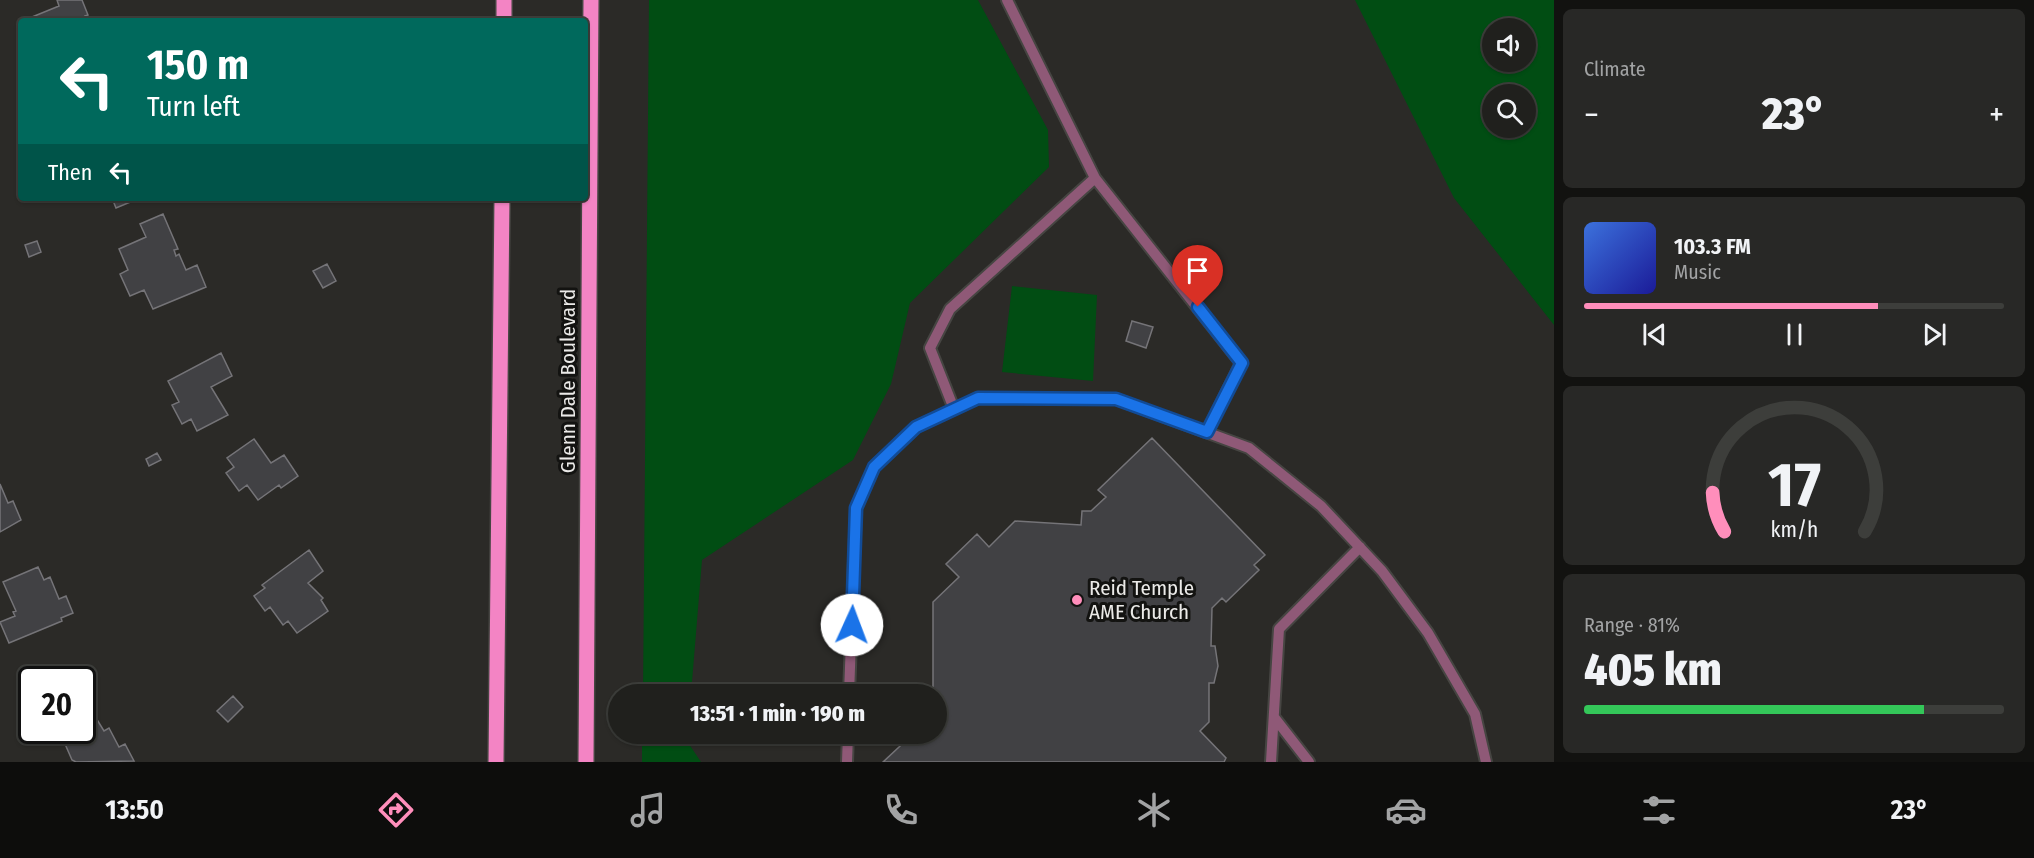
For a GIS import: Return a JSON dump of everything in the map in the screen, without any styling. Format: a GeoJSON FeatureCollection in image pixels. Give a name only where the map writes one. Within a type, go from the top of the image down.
{"type":"FeatureCollection","features":[{"type":"Feature","properties":{"kind":"main road"},"geometry":{"type":"LineString","coordinates":[[504,0],[504,18]]}},
{"type":"Feature","properties":{"kind":"main road","name":"Glenn Dale Boulevard"},"geometry":{"type":"LineString","coordinates":[[586,762],[591,0]]}},
{"type":"Feature","properties":{"kind":"main road"},"geometry":{"type":"LineString","coordinates":[[496,762],[502,201]]}},
{"type":"Feature","properties":{"kind":"lane"},"geometry":{"type":"LineString","coordinates":[[1007,0],[1095,178],[1242,363],[1207,432]]}},
{"type":"Feature","properties":{"kind":"lane"},"geometry":{"type":"LineString","coordinates":[[954,409],[930,348],[950,309],[1095,178]]}},
{"type":"Feature","properties":{"kind":"lane"},"geometry":{"type":"LineString","coordinates":[[849,684],[856,508],[874,467],[916,427],[978,398],[1116,399],[1249,448],[1321,506],[1382,571],[1428,633],[1475,714],[1486,762]]}},
{"type":"Feature","properties":{"kind":"lane"},"geometry":{"type":"LineString","coordinates":[[1271,762],[1279,629],[1360,547]]}},
{"type":"Feature","properties":{"kind":"lane"},"geometry":{"type":"LineString","coordinates":[[1274,717],[1309,762]]}},
{"type":"Feature","properties":{"kind":"lane"},"geometry":{"type":"LineString","coordinates":[[847,762],[848,744]]}},
{"type":"Feature","properties":{"kind":"green space"},"geometry":{"type":"Polygon","coordinates":[[[649,0],[978,0],[1048,130],[1049,167],[910,303],[891,384],[853,460],[702,560],[692,684],[643,684],[649,0]]]}},
{"type":"Feature","properties":{"kind":"green space"},"geometry":{"type":"Polygon","coordinates":[[[1355,0],[1554,0],[1554,325],[1454,198],[1355,0]]]}},
{"type":"Feature","properties":{"kind":"green space"},"geometry":{"type":"Polygon","coordinates":[[[1012,286],[1097,295],[1093,381],[1002,372],[1012,286]]]}},
{"type":"Feature","properties":{"kind":"green space"},"geometry":{"type":"Polygon","coordinates":[[[642,744],[689,744],[701,762],[642,762],[642,744]]]}},
{"type":"Feature","properties":{"kind":"building"},"geometry":{"type":"Polygon","coordinates":[[[57,0],[82,0],[88,15],[85,16],[86,18],[32,18],[59,6],[57,0]]]}},
{"type":"Feature","properties":{"kind":"building"},"geometry":{"type":"Polygon","coordinates":[[[113,201],[133,201],[116,208],[113,201]]]}},
{"type":"Feature","properties":{"kind":"building"},"geometry":{"type":"Polygon","coordinates":[[[163,214],[178,249],[174,250],[176,256],[179,254],[186,270],[197,265],[206,287],[153,309],[144,290],[130,296],[120,274],[128,270],[119,249],[146,237],[140,224],[163,214]]]}},
{"type":"Feature","properties":{"kind":"building"},"geometry":{"type":"Polygon","coordinates":[[[37,241],[41,252],[29,257],[25,245],[37,241]]]}},
{"type":"Feature","properties":{"kind":"building"},"geometry":{"type":"Polygon","coordinates":[[[327,264],[336,281],[323,288],[313,271],[327,264]]]}},
{"type":"Feature","properties":{"kind":"building"},"geometry":{"type":"Polygon","coordinates":[[[1132,321],[1153,327],[1146,348],[1126,341],[1132,321]]]}},
{"type":"Feature","properties":{"kind":"building"},"geometry":{"type":"Polygon","coordinates":[[[221,353],[232,376],[211,387],[228,415],[197,431],[191,419],[182,424],[172,405],[179,402],[168,381],[221,353]]]}},
{"type":"Feature","properties":{"kind":"building","name":"Reid Temple AME Church"},"geometry":{"type":"Polygon","coordinates":[[[1152,438],[1265,555],[1254,565],[1259,570],[1226,602],[1222,598],[1212,608],[1211,646],[1215,646],[1218,666],[1214,683],[1209,683],[1209,722],[1200,731],[1226,758],[1224,762],[883,762],[902,744],[947,744],[947,684],[933,684],[933,602],[959,577],[946,564],[977,534],[989,547],[1015,521],[1081,525],[1082,511],[1091,511],[1106,497],[1098,490],[1152,438]]]}},
{"type":"Feature","properties":{"kind":"building"},"geometry":{"type":"Polygon","coordinates":[[[254,439],[271,463],[284,455],[298,476],[281,488],[279,485],[258,500],[247,485],[239,491],[226,473],[234,467],[227,458],[254,439]]]}},
{"type":"Feature","properties":{"kind":"building"},"geometry":{"type":"Polygon","coordinates":[[[157,453],[161,460],[149,466],[146,459],[157,453]]]}},
{"type":"Feature","properties":{"kind":"building"},"geometry":{"type":"Polygon","coordinates":[[[0,484],[8,503],[13,501],[21,520],[0,532],[0,484]]]}},
{"type":"Feature","properties":{"kind":"building"},"geometry":{"type":"Polygon","coordinates":[[[309,550],[323,571],[308,583],[323,598],[321,600],[328,611],[297,633],[288,621],[283,625],[270,607],[265,611],[254,596],[265,588],[262,585],[309,550]]]}},
{"type":"Feature","properties":{"kind":"building"},"geometry":{"type":"Polygon","coordinates":[[[38,567],[44,580],[50,577],[59,599],[66,596],[73,613],[61,618],[62,621],[9,643],[0,622],[15,616],[13,612],[16,611],[3,582],[38,567]]]}},
{"type":"Feature","properties":{"kind":"building"},"geometry":{"type":"Polygon","coordinates":[[[233,696],[243,707],[228,722],[217,711],[233,696]]]}},
{"type":"Feature","properties":{"kind":"building"},"geometry":{"type":"Polygon","coordinates":[[[96,718],[104,731],[109,728],[119,747],[125,744],[134,761],[76,762],[72,760],[65,744],[96,744],[96,718]]]}},
{"type":"Feature","properties":{"kind":"place","name":"Reid Temple AME Church"},"geometry":{"type":"Point","coordinates":[1077,600]}},
{"type":"Feature","properties":{"kind":"route"},"geometry":{"type":"LineString","coordinates":[[852,625],[856,508],[874,467],[916,427],[978,398],[1116,399],[1207,432],[1242,363],[1198,307]]}}]}
